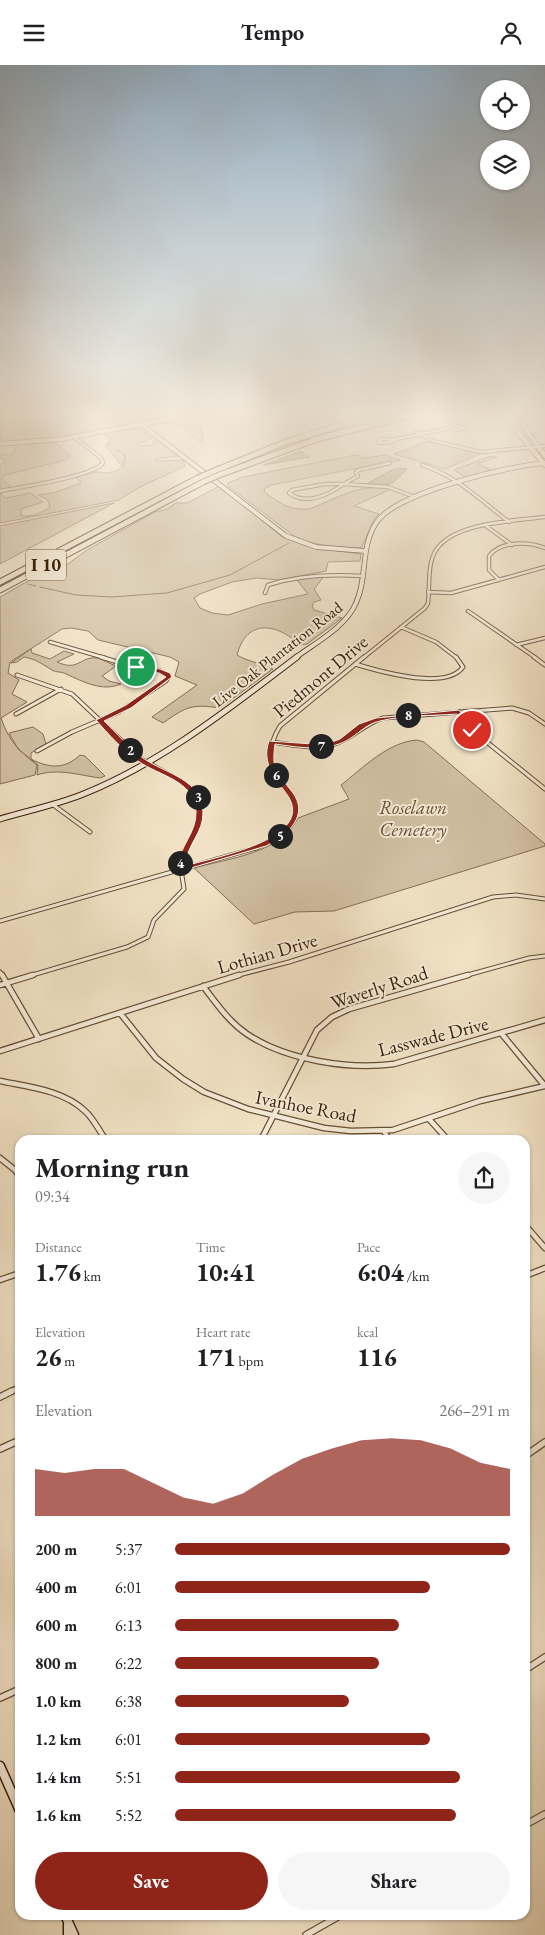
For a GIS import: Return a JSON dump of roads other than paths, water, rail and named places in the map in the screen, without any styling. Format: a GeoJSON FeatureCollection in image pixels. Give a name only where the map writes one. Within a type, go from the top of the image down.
{"type":"FeatureCollection","features":[{"type":"Feature","properties":{"kind":"highway","name":"I 10"},"geometry":{"type":"LineString","coordinates":[[0,583],[152,502]]}},
{"type":"Feature","properties":{"kind":"highway","name":"I 10"},"geometry":{"type":"LineString","coordinates":[[0,590],[165,502]]}},
{"type":"Feature","properties":{"kind":"street"},"geometry":{"type":"LineString","coordinates":[[242,502],[286,536],[316,547],[365,551]]}},
{"type":"Feature","properties":{"kind":"street","name":"Live Oak Plantation Road"},"geometry":{"type":"LineString","coordinates":[[0,819],[92,791],[145,762],[215,718],[345,619],[358,602],[365,551],[370,536],[382,515],[407,502]]}},
{"type":"Feature","properties":{"kind":"street"},"geometry":{"type":"LineString","coordinates":[[486,502],[509,522]]}},
{"type":"Feature","properties":{"kind":"street","name":"Piedmont Drive"},"geometry":{"type":"LineString","coordinates":[[0,921],[264,845],[277,838],[288,828],[295,815],[295,805],[292,796],[278,779],[272,767],[270,755],[272,742],[277,730],[284,721],[425,608],[428,603],[434,556],[438,546],[458,532],[545,517]]}},
{"type":"Feature","properties":{"kind":"street"},"geometry":{"type":"LineString","coordinates":[[485,526],[512,545]]}},
{"type":"Feature","properties":{"kind":"street"},"geometry":{"type":"LineString","coordinates":[[499,580],[489,572],[490,553],[512,545],[529,544],[545,548]]}},
{"type":"Feature","properties":{"kind":"street"},"geometry":{"type":"LineString","coordinates":[[428,592],[451,593],[545,567]]}},
{"type":"Feature","properties":{"kind":"street"},"geometry":{"type":"LineString","coordinates":[[265,593],[268,585],[293,579],[325,574],[362,575]]}},
{"type":"Feature","properties":{"kind":"street"},"geometry":{"type":"LineString","coordinates":[[468,611],[545,665]]}},
{"type":"Feature","properties":{"kind":"street"},"geometry":{"type":"LineString","coordinates":[[354,665],[410,677],[448,676],[461,670],[460,661],[433,640],[423,634],[401,627]]}},
{"type":"Feature","properties":{"kind":"street"},"geometry":{"type":"LineString","coordinates":[[516,645],[545,638]]}},
{"type":"Feature","properties":{"kind":"street"},"geometry":{"type":"LineString","coordinates":[[37,751],[100,720],[108,718],[166,681],[169,675],[160,671],[117,663],[50,642]]}},
{"type":"Feature","properties":{"kind":"street"},"geometry":{"type":"LineString","coordinates":[[0,985],[127,947],[146,939],[154,920],[182,893],[185,887],[181,869],[182,857],[199,825],[198,799],[195,792],[181,781],[145,762],[77,698],[61,689],[17,675]]}},
{"type":"Feature","properties":{"kind":"street"},"geometry":{"type":"LineString","coordinates":[[16,714],[61,689]]}},
{"type":"Feature","properties":{"kind":"street"},"geometry":{"type":"LineString","coordinates":[[272,742],[313,746],[329,745],[342,741],[361,726],[378,719],[459,711],[517,709],[529,713],[545,724]]}},
{"type":"Feature","properties":{"kind":"street"},"geometry":{"type":"LineString","coordinates":[[459,711],[472,730],[545,789]]}},
{"type":"Feature","properties":{"kind":"street"},"geometry":{"type":"LineString","coordinates":[[52,804],[90,832]]}},
{"type":"Feature","properties":{"kind":"street","name":"Lothian Drive"},"geometry":{"type":"LineString","coordinates":[[0,1051],[492,897],[516,895],[545,899]]}},
{"type":"Feature","properties":{"kind":"street","name":"Waverly Road"},"geometry":{"type":"LineString","coordinates":[[264,1135],[292,1083],[317,1030],[326,1021],[339,1013],[529,958],[545,956]]}},
{"type":"Feature","properties":{"kind":"street"},"geometry":{"type":"LineString","coordinates":[[0,972],[39,1039]]}},
{"type":"Feature","properties":{"kind":"street","name":"Lasswade Drive"},"geometry":{"type":"LineString","coordinates":[[203,986],[224,1013],[248,1035],[259,1042],[303,1057],[360,1065],[388,1065],[545,1020]]}},
{"type":"Feature","properties":{"kind":"street","name":"Ivanhoe Road"},"geometry":{"type":"LineString","coordinates":[[120,1013],[156,1058],[183,1079],[233,1105],[273,1116],[336,1129],[384,1131],[429,1119],[480,1101],[545,1086]]}},
{"type":"Feature","properties":{"kind":"street"},"geometry":{"type":"LineString","coordinates":[[501,1033],[545,1086]]}},
{"type":"Feature","properties":{"kind":"street"},"geometry":{"type":"LineString","coordinates":[[0,1081],[40,1090],[71,1101],[88,1115],[102,1135]]}},
{"type":"Feature","properties":{"kind":"street"},"geometry":{"type":"LineString","coordinates":[[429,1119],[443,1135]]}},
{"type":"Feature","properties":{"kind":"street"},"geometry":{"type":"LineString","coordinates":[[384,1131],[386,1135]]}},
{"type":"Feature","properties":{"kind":"street"},"geometry":{"type":"LineString","coordinates":[[0,1158],[15,1169]]}},
{"type":"Feature","properties":{"kind":"street"},"geometry":{"type":"LineString","coordinates":[[530,1230],[545,1247]]}},
{"type":"Feature","properties":{"kind":"street"},"geometry":{"type":"LineString","coordinates":[[530,1274],[545,1267]]}},
{"type":"Feature","properties":{"kind":"street"},"geometry":{"type":"LineString","coordinates":[[0,1280],[15,1275]]}},
{"type":"Feature","properties":{"kind":"street"},"geometry":{"type":"LineString","coordinates":[[0,1397],[15,1390]]}},
{"type":"Feature","properties":{"kind":"street"},"geometry":{"type":"LineString","coordinates":[[0,1449],[15,1442]]}},
{"type":"Feature","properties":{"kind":"street"},"geometry":{"type":"LineString","coordinates":[[530,1453],[545,1443]]}},
{"type":"Feature","properties":{"kind":"street"},"geometry":{"type":"LineString","coordinates":[[530,1667],[545,1657]]}},
{"type":"Feature","properties":{"kind":"street"},"geometry":{"type":"LineString","coordinates":[[0,1698],[15,1691]]}},
{"type":"Feature","properties":{"kind":"street"},"geometry":{"type":"LineString","coordinates":[[0,1766],[15,1800]]}},
{"type":"Feature","properties":{"kind":"street"},"geometry":{"type":"LineString","coordinates":[[530,1822],[545,1814]]}},
{"type":"Feature","properties":{"kind":"street"},"geometry":{"type":"LineString","coordinates":[[66,1920],[68,1935]]}},
{"type":"Feature","properties":{"kind":"street"},"geometry":{"type":"LineString","coordinates":[[67,1920],[74,1935]]}},
{"type":"Feature","properties":{"kind":"street"},"geometry":{"type":"LineString","coordinates":[[306,1935],[332,1920]]}},
{"type":"Feature","properties":{"kind":"waterway"},"geometry":{"type":"LineString","coordinates":[[40,587],[76,595],[111,597],[167,593],[230,575],[289,543]]}},
{"type":"Feature","properties":{"kind":"waterway"},"geometry":{"type":"LineString","coordinates":[[28,584],[36,586]]}},
{"type":"Feature","properties":{"kind":"park label","name":"Roselawn Cemetery"},"geometry":{"type":"Point","coordinates":[413,818]}}]}
